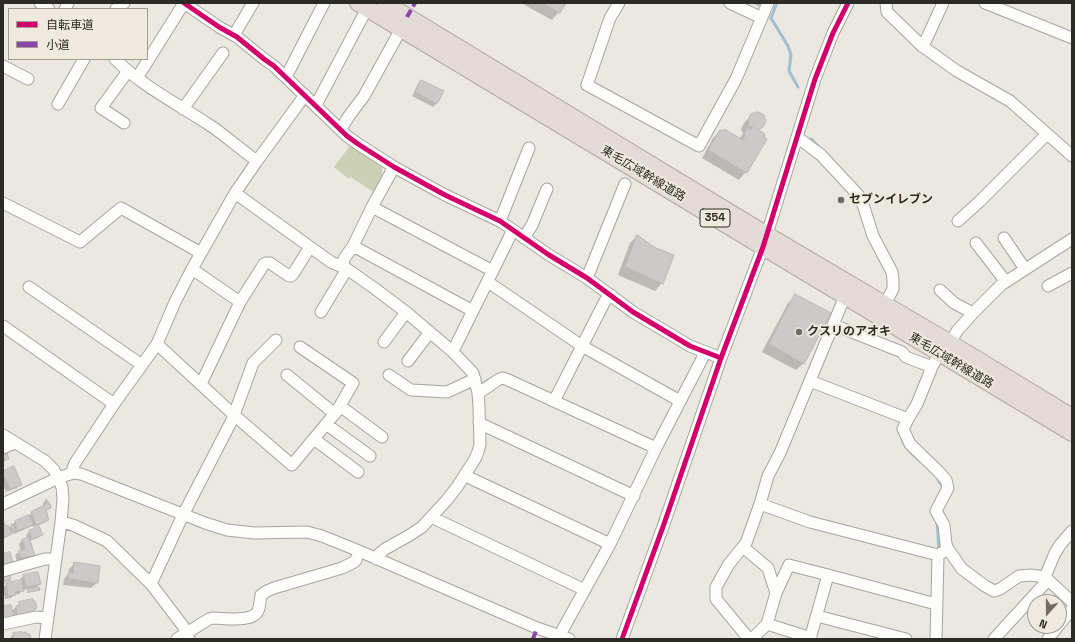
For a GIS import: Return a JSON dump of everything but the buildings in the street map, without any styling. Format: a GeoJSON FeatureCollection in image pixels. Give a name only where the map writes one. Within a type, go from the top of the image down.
{"type":"FeatureCollection","features":[{"type":"Feature","properties":{"kind":"highway","name":"東毛広域幹線道路"},"geometry":{"type":"LineString","coordinates":[[385,3],[765,241],[845,296],[1072,434]]}},
{"type":"Feature","properties":{"kind":"highway","name":"東毛広域幹線道路"},"geometry":{"type":"LineString","coordinates":[[361,9],[401,29],[765,241],[885,304],[940,354],[1072,417]]}},
{"type":"Feature","properties":{"kind":"street"},"geometry":{"type":"LineString","coordinates":[[137,78],[184,3],[246,44],[286,77],[358,144],[394,167],[445,195],[500,221],[549,255],[587,278],[633,312],[690,346],[721,358]]}},
{"type":"Feature","properties":{"kind":"street"},"geometry":{"type":"LineString","coordinates":[[234,35],[253,3]]}},
{"type":"Feature","properties":{"kind":"street"},"geometry":{"type":"LineString","coordinates":[[286,77],[324,3]]}},
{"type":"Feature","properties":{"kind":"street"},"geometry":{"type":"LineString","coordinates":[[619,3],[610,18],[587,85],[699,146],[736,79],[768,3]]}},
{"type":"Feature","properties":{"kind":"street"},"geometry":{"type":"LineString","coordinates":[[730,3],[762,18]]}},
{"type":"Feature","properties":{"kind":"street"},"geometry":{"type":"LineString","coordinates":[[622,639],[664,524],[721,358],[765,241],[815,79],[833,33],[848,3]]}},
{"type":"Feature","properties":{"kind":"street"},"geometry":{"type":"LineString","coordinates":[[886,3],[887,12],[922,46],[957,71],[1010,101],[1072,156]]}},
{"type":"Feature","properties":{"kind":"street"},"geometry":{"type":"LineString","coordinates":[[922,46],[943,3]]}},
{"type":"Feature","properties":{"kind":"street"},"geometry":{"type":"LineString","coordinates":[[985,3],[1072,38]]}},
{"type":"Feature","properties":{"kind":"street"},"geometry":{"type":"LineString","coordinates":[[316,105],[361,9]]}},
{"type":"Feature","properties":{"kind":"street"},"geometry":{"type":"LineString","coordinates":[[341,129],[364,96],[401,29]]}},
{"type":"Feature","properties":{"kind":"street"},"geometry":{"type":"LineString","coordinates":[[183,109],[223,54]]}},
{"type":"Feature","properties":{"kind":"street"},"geometry":{"type":"LineString","coordinates":[[58,104],[83,60]]}},
{"type":"Feature","properties":{"kind":"street"},"geometry":{"type":"LineString","coordinates":[[116,60],[137,78],[161,95],[208,124],[257,161]]}},
{"type":"Feature","properties":{"kind":"street"},"geometry":{"type":"LineString","coordinates":[[3,66],[28,79]]}},
{"type":"Feature","properties":{"kind":"street"},"geometry":{"type":"LineString","coordinates":[[124,123],[101,108],[128,70]]}},
{"type":"Feature","properties":{"kind":"street"},"geometry":{"type":"LineString","coordinates":[[73,473],[75,463],[114,404],[157,344],[175,302],[192,269],[235,194],[305,95]]}},
{"type":"Feature","properties":{"kind":"street"},"geometry":{"type":"LineString","coordinates":[[958,221],[1047,134]]}},
{"type":"Feature","properties":{"kind":"street"},"geometry":{"type":"LineString","coordinates":[[797,137],[821,155],[861,198],[873,236],[892,272],[893,290],[885,304]]}},
{"type":"Feature","properties":{"kind":"street"},"geometry":{"type":"LineString","coordinates":[[500,221],[529,148]]}},
{"type":"Feature","properties":{"kind":"street"},"geometry":{"type":"LineString","coordinates":[[321,312],[345,268],[344,259],[353,246],[394,167]]}},
{"type":"Feature","properties":{"kind":"street"},"geometry":{"type":"LineString","coordinates":[[587,278],[625,184]]}},
{"type":"Feature","properties":{"kind":"street"},"geometry":{"type":"LineString","coordinates":[[524,238],[532,225],[547,189]]}},
{"type":"Feature","properties":{"kind":"street"},"geometry":{"type":"LineString","coordinates":[[235,194],[331,262],[345,268],[374,288],[406,312],[452,351],[473,373],[478,393],[479,407],[480,444],[478,452],[457,487],[422,527],[385,549],[376,559]]}},
{"type":"Feature","properties":{"kind":"street"},"geometry":{"type":"LineString","coordinates":[[3,203],[80,242],[121,208],[201,253]]}},
{"type":"Feature","properties":{"kind":"street"},"geometry":{"type":"LineString","coordinates":[[372,207],[493,271]]}},
{"type":"Feature","properties":{"kind":"street"},"geometry":{"type":"LineString","coordinates":[[452,351],[510,238],[512,230]]}},
{"type":"Feature","properties":{"kind":"street"},"geometry":{"type":"LineString","coordinates":[[1004,238],[1025,270]]}},
{"type":"Feature","properties":{"kind":"street"},"geometry":{"type":"LineString","coordinates":[[1071,241],[1001,285],[957,331],[940,354],[904,429],[910,444],[946,480],[948,488],[936,511],[944,525],[948,549],[962,569],[994,591],[1000,589],[1019,576],[1031,575],[1046,579],[1072,602]]}},
{"type":"Feature","properties":{"kind":"street"},"geometry":{"type":"LineString","coordinates":[[976,243],[1006,282]]}},
{"type":"Feature","properties":{"kind":"street"},"geometry":{"type":"LineString","coordinates":[[353,246],[473,311]]}},
{"type":"Feature","properties":{"kind":"street"},"geometry":{"type":"LineString","coordinates":[[201,384],[240,302],[264,264],[266,262],[270,263],[291,276],[310,247]]}},
{"type":"Feature","properties":{"kind":"street"},"geometry":{"type":"LineString","coordinates":[[192,269],[240,302]]}},
{"type":"Feature","properties":{"kind":"street"},"geometry":{"type":"LineString","coordinates":[[1048,286],[1072,272]]}},
{"type":"Feature","properties":{"kind":"street"},"geometry":{"type":"LineString","coordinates":[[488,282],[582,346],[680,400]]}},
{"type":"Feature","properties":{"kind":"street"},"geometry":{"type":"LineString","coordinates":[[29,287],[142,365]]}},
{"type":"Feature","properties":{"kind":"street"},"geometry":{"type":"LineString","coordinates":[[940,290],[954,303],[973,313]]}},
{"type":"Feature","properties":{"kind":"street"},"geometry":{"type":"LineString","coordinates":[[554,401],[605,302],[611,296]]}},
{"type":"Feature","properties":{"kind":"street"},"geometry":{"type":"LineString","coordinates":[[845,296],[780,453],[768,476],[746,543],[729,564],[716,587],[716,599],[750,639],[767,624],[776,593],[789,565],[936,604]]}},
{"type":"Feature","properties":{"kind":"street"},"geometry":{"type":"LineString","coordinates":[[384,342],[406,312]]}},
{"type":"Feature","properties":{"kind":"street"},"geometry":{"type":"LineString","coordinates":[[834,325],[902,352],[906,357],[940,354]]}},
{"type":"Feature","properties":{"kind":"street"},"geometry":{"type":"LineString","coordinates":[[3,326],[114,404]]}},
{"type":"Feature","properties":{"kind":"street"},"geometry":{"type":"LineString","coordinates":[[408,361],[430,332]]}},
{"type":"Feature","properties":{"kind":"street"},"geometry":{"type":"LineString","coordinates":[[151,584],[183,515],[231,422],[253,363],[276,340]]}},
{"type":"Feature","properties":{"kind":"street"},"geometry":{"type":"LineString","coordinates":[[157,344],[234,415],[292,465],[338,410],[353,383],[300,347]]}},
{"type":"Feature","properties":{"kind":"street"},"geometry":{"type":"LineString","coordinates":[[565,638],[563,629],[610,544],[656,448],[702,359],[704,352]]}},
{"type":"Feature","properties":{"kind":"street"},"geometry":{"type":"LineString","coordinates":[[287,375],[338,410],[382,437]]}},
{"type":"Feature","properties":{"kind":"street"},"geometry":{"type":"LineString","coordinates":[[389,375],[411,390],[447,392],[474,379]]}},
{"type":"Feature","properties":{"kind":"street"},"geometry":{"type":"LineString","coordinates":[[478,393],[502,378],[519,384],[656,448]]}},
{"type":"Feature","properties":{"kind":"street"},"geometry":{"type":"LineString","coordinates":[[810,381],[908,419]]}},
{"type":"Feature","properties":{"kind":"street"},"geometry":{"type":"LineString","coordinates":[[479,423],[634,496]]}},
{"type":"Feature","properties":{"kind":"street"},"geometry":{"type":"LineString","coordinates":[[326,424],[370,456]]}},
{"type":"Feature","properties":{"kind":"street"},"geometry":{"type":"LineString","coordinates":[[3,435],[45,461],[54,470],[62,487],[63,499],[61,522],[45,639]]}},
{"type":"Feature","properties":{"kind":"street"},"geometry":{"type":"LineString","coordinates":[[314,439],[358,472]]}},
{"type":"Feature","properties":{"kind":"street"},"geometry":{"type":"LineString","coordinates":[[3,448],[15,443]]}},
{"type":"Feature","properties":{"kind":"street"},"geometry":{"type":"LineString","coordinates":[[3,504],[58,478],[73,473],[81,474],[183,515],[227,530],[254,533],[307,532],[322,536],[537,628],[565,638]]}},
{"type":"Feature","properties":{"kind":"street"},"geometry":{"type":"LineString","coordinates":[[465,474],[470,478],[610,544]]}},
{"type":"Feature","properties":{"kind":"street"},"geometry":{"type":"LineString","coordinates":[[760,504],[810,522],[938,555],[948,549]]}},
{"type":"Feature","properties":{"kind":"street"},"geometry":{"type":"LineString","coordinates":[[431,517],[585,590]]}},
{"type":"Feature","properties":{"kind":"street"},"geometry":{"type":"LineString","coordinates":[[61,522],[73,524],[107,541],[151,584],[183,626],[184,637]]}},
{"type":"Feature","properties":{"kind":"street"},"geometry":{"type":"LineString","coordinates":[[994,639],[1046,579],[1055,553],[1072,531]]}},
{"type":"Feature","properties":{"kind":"street"},"geometry":{"type":"LineString","coordinates":[[743,547],[768,568],[776,593]]}},
{"type":"Feature","properties":{"kind":"street"},"geometry":{"type":"LineString","coordinates":[[184,637],[209,619],[245,619],[252,616],[259,610],[261,595],[267,591],[342,568],[356,560],[359,551]]}},
{"type":"Feature","properties":{"kind":"street"},"geometry":{"type":"LineString","coordinates":[[936,639],[938,555]]}},
{"type":"Feature","properties":{"kind":"street"},"geometry":{"type":"LineString","coordinates":[[3,571],[45,559],[55,560]]}},
{"type":"Feature","properties":{"kind":"street"},"geometry":{"type":"LineString","coordinates":[[767,624],[811,638],[828,575]]}},
{"type":"Feature","properties":{"kind":"street"},"geometry":{"type":"LineString","coordinates":[[817,616],[906,639]]}},
{"type":"Feature","properties":{"kind":"street"},"geometry":{"type":"LineString","coordinates":[[3,624],[36,617],[47,618]]}},
{"type":"Feature","properties":{"kind":"green space"},"geometry":{"type":"Polygon","coordinates":[[[350,146],[382,165],[382,177],[374,192],[350,177],[349,179],[334,167],[350,146]]]}},
{"type":"Feature","properties":{"kind":"waterway"},"geometry":{"type":"LineString","coordinates":[[755,3],[759,5]]}},
{"type":"Feature","properties":{"kind":"waterway"},"geometry":{"type":"LineString","coordinates":[[777,3],[771,18],[788,46],[791,55],[789,71],[798,87]]}},
{"type":"Feature","properties":{"kind":"waterway"},"geometry":{"type":"LineString","coordinates":[[811,139],[822,150]]}},
{"type":"Feature","properties":{"kind":"waterway"},"geometry":{"type":"LineString","coordinates":[[903,442],[911,453],[920,461]]}},
{"type":"Feature","properties":{"kind":"waterway"},"geometry":{"type":"LineString","coordinates":[[936,476],[943,488]]}},
{"type":"Feature","properties":{"kind":"waterway"},"geometry":{"type":"LineString","coordinates":[[937,521],[939,551]]}},
{"type":"Feature","properties":{"kind":"marked path"},"geometry":{"type":"LineString","coordinates":[[407,17],[415,3]]}},
{"type":"Feature","properties":{"kind":"marked path"},"geometry":{"type":"LineString","coordinates":[[533,639],[537,628]]}},
{"type":"Feature","properties":{"kind":"cycle path"},"geometry":{"type":"LineString","coordinates":[[184,3],[219,27],[237,37],[274,66],[347,136],[358,144],[394,167],[445,195],[500,221],[549,255],[587,278],[633,312],[690,346],[721,358]]}},
{"type":"Feature","properties":{"kind":"cycle path"},"geometry":{"type":"LineString","coordinates":[[622,639],[664,524],[721,358],[763,247],[815,79],[833,33],[848,3]]}},
{"type":"Feature","properties":{"kind":"place","name":"セブンイレブン"},"geometry":{"type":"Point","coordinates":[841,200]}},
{"type":"Feature","properties":{"kind":"place","name":"クスリのアオキ"},"geometry":{"type":"Point","coordinates":[799,332]}}]}
